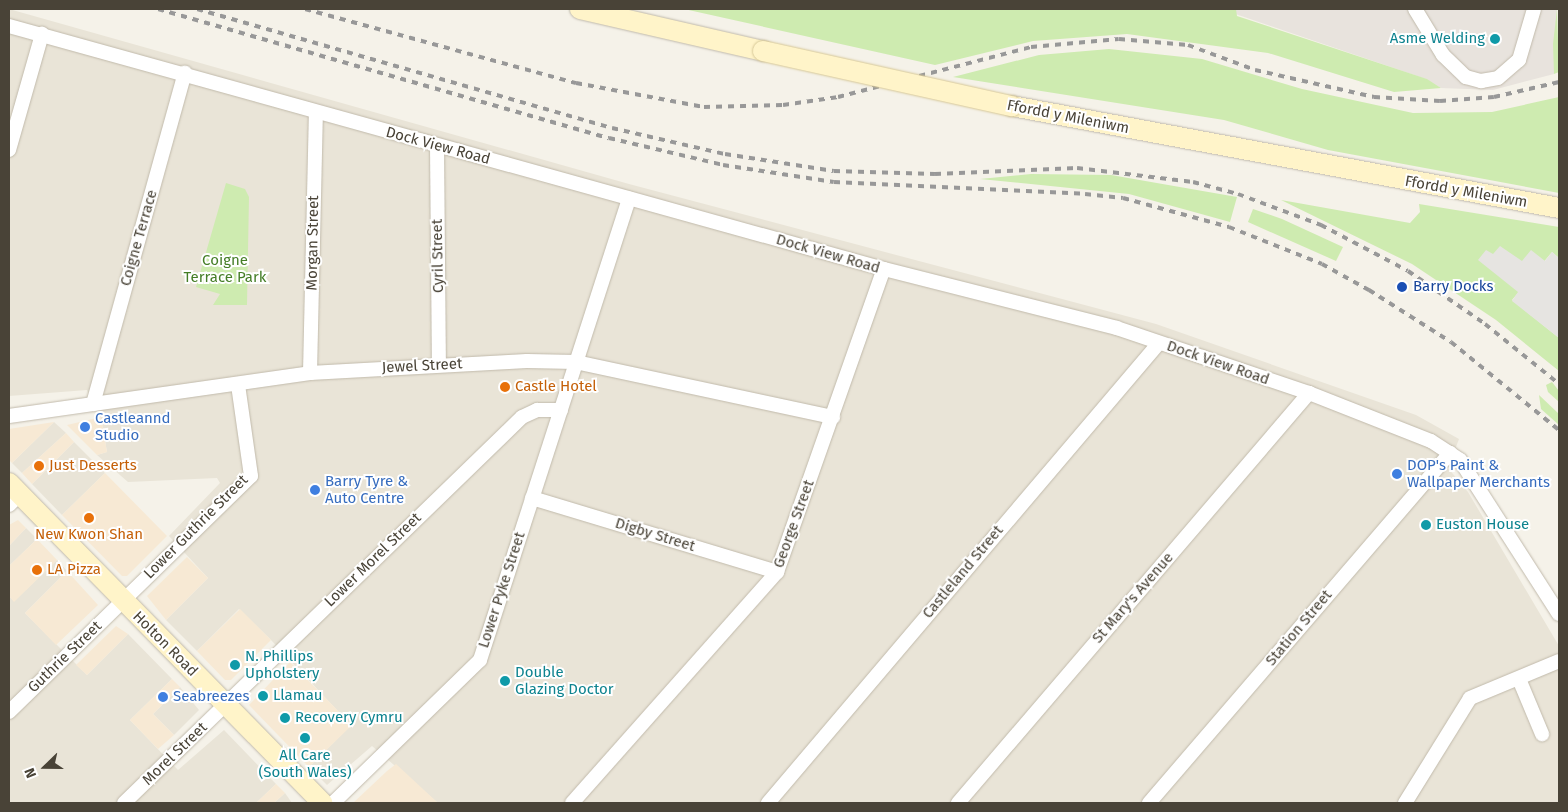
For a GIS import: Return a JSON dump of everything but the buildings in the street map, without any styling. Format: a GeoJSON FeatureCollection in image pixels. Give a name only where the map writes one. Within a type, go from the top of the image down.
{"type":"FeatureCollection","features":[{"type":"Feature","properties":{"kind":"street","name":"Ffordd y Mileniwm"},"geometry":{"type":"LineString","coordinates":[[580,9],[1012,106],[1559,208]]}},
{"type":"Feature","properties":{"kind":"street"},"geometry":{"type":"LineString","coordinates":[[1415,9],[1444,55],[1466,77],[1482,82],[1498,78],[1519,60],[1534,9]]}},
{"type":"Feature","properties":{"kind":"street","name":"Dock View Road"},"geometry":{"type":"LineString","coordinates":[[9,26],[185,73],[437,146],[1159,343],[1309,393],[1431,441],[1450,453],[1481,486],[1559,614]]}},
{"type":"Feature","properties":{"kind":"street"},"geometry":{"type":"LineString","coordinates":[[9,150],[42,34]]}},
{"type":"Feature","properties":{"kind":"street","name":"Coigne Terrace"},"geometry":{"type":"LineString","coordinates":[[93,404],[185,73]]}},
{"type":"Feature","properties":{"kind":"street","name":"Morgan Street"},"geometry":{"type":"LineString","coordinates":[[310,373],[316,112]]}},
{"type":"Feature","properties":{"kind":"street","name":"Cyril Street"},"geometry":{"type":"LineString","coordinates":[[437,146],[439,365]]}},
{"type":"Feature","properties":{"kind":"street","name":"Lower Pyke Street"},"geometry":{"type":"LineString","coordinates":[[333,803],[480,660],[629,198]]}},
{"type":"Feature","properties":{"kind":"street","name":"George Street"},"geometry":{"type":"LineString","coordinates":[[572,803],[777,572],[833,418],[884,269]]}},
{"type":"Feature","properties":{"kind":"street","name":"Castleland Street"},"geometry":{"type":"LineString","coordinates":[[768,803],[1159,343]]}},
{"type":"Feature","properties":{"kind":"street","name":"Jewel Street"},"geometry":{"type":"LineString","coordinates":[[9,416],[238,385],[310,373],[439,365],[576,362],[833,418]]}},
{"type":"Feature","properties":{"kind":"street","name":"Lower Guthrie Street"},"geometry":{"type":"LineString","coordinates":[[122,602],[251,476],[238,385]]}},
{"type":"Feature","properties":{"kind":"street","name":"St Mary's Avenue"},"geometry":{"type":"LineString","coordinates":[[958,803],[1309,393]]}},
{"type":"Feature","properties":{"kind":"street","name":"Lower Morel Street"},"geometry":{"type":"LineString","coordinates":[[226,705],[522,417],[548,408],[561,410]]}},
{"type":"Feature","properties":{"kind":"street","name":"Station Street"},"geometry":{"type":"LineString","coordinates":[[1149,803],[1450,453]]}},
{"type":"Feature","properties":{"kind":"street","name":"Holton Road"},"geometry":{"type":"LineString","coordinates":[[12,494],[226,705],[322,803]]}},
{"type":"Feature","properties":{"kind":"street","name":"Digby Street"},"geometry":{"type":"LineString","coordinates":[[532,498],[777,572]]}},
{"type":"Feature","properties":{"kind":"street","name":"Guthrie Street"},"geometry":{"type":"LineString","coordinates":[[9,712],[122,602]]}},
{"type":"Feature","properties":{"kind":"street"},"geometry":{"type":"LineString","coordinates":[[1405,803],[1470,698],[1559,661]]}},
{"type":"Feature","properties":{"kind":"street"},"geometry":{"type":"LineString","coordinates":[[1519,679],[1542,734]]}},
{"type":"Feature","properties":{"kind":"street","name":"Morel Street"},"geometry":{"type":"LineString","coordinates":[[124,803],[226,705]]}},
{"type":"Feature","properties":{"kind":"shaded area"},"geometry":{"type":"Polygon","coordinates":[[[9,9],[629,184],[1156,324],[1416,415],[1459,439],[1448,468],[1468,492],[1559,646],[1559,803],[438,803],[372,746],[327,785],[309,767],[351,725],[271,640],[239,609],[197,651],[166,620],[208,578],[169,536],[220,483],[217,478],[128,482],[97,455],[107,452],[101,418],[87,390],[9,396],[9,9]]]}},
{"type":"Feature","properties":{"kind":"shaded area"},"geometry":{"type":"Polygon","coordinates":[[[1221,9],[1557,9],[1554,74],[1493,90],[1441,88],[1426,79],[1221,9]]]}},
{"type":"Feature","properties":{"kind":"shaded area"},"geometry":{"type":"Polygon","coordinates":[[[1500,246],[1522,261],[1531,250],[1545,261],[1552,252],[1559,258],[1559,338],[1512,301],[1518,292],[1478,260],[1486,250],[1493,254],[1500,246]]]}},
{"type":"Feature","properties":{"kind":"shaded area"},"geometry":{"type":"Polygon","coordinates":[[[101,417],[107,452],[97,455],[67,425],[101,417]]]}},
{"type":"Feature","properties":{"kind":"shaded area"},"geometry":{"type":"Polygon","coordinates":[[[54,422],[66,433],[22,473],[12,463],[54,422]]]}},
{"type":"Feature","properties":{"kind":"shaded area"},"geometry":{"type":"Polygon","coordinates":[[[54,422],[12,463],[9,460],[9,429],[54,422]]]}},
{"type":"Feature","properties":{"kind":"shaded area","name":"Just Desserts"},"geometry":{"type":"Polygon","coordinates":[[[66,433],[74,442],[32,484],[22,473],[66,433]]]}},
{"type":"Feature","properties":{"kind":"shaded area"},"geometry":{"type":"Polygon","coordinates":[[[74,442],[105,473],[62,515],[32,484],[74,442]]]}},
{"type":"Feature","properties":{"kind":"shaded area"},"geometry":{"type":"Polygon","coordinates":[[[105,473],[167,536],[127,576],[122,576],[62,515],[105,473]]]}},
{"type":"Feature","properties":{"kind":"shaded area"},"geometry":{"type":"Polygon","coordinates":[[[18,520],[26,528],[9,546],[9,525],[18,520]]]}},
{"type":"Feature","properties":{"kind":"shaded area"},"geometry":{"type":"Polygon","coordinates":[[[26,528],[37,539],[9,566],[9,546],[26,528]]]}},
{"type":"Feature","properties":{"kind":"shaded area"},"geometry":{"type":"Polygon","coordinates":[[[37,539],[57,560],[14,602],[9,596],[9,566],[37,539]]]}},
{"type":"Feature","properties":{"kind":"shaded area"},"geometry":{"type":"Polygon","coordinates":[[[187,557],[208,578],[166,620],[147,596],[187,557]]]}},
{"type":"Feature","properties":{"kind":"shaded area"},"geometry":{"type":"Polygon","coordinates":[[[57,560],[67,571],[25,613],[87,675],[128,634],[172,679],[130,720],[178,770],[224,730],[276,784],[256,803],[9,803],[9,596],[14,601],[57,560]]]}},
{"type":"Feature","properties":{"kind":"shaded area"},"geometry":{"type":"Polygon","coordinates":[[[67,571],[98,605],[56,645],[25,613],[67,571]]]}},
{"type":"Feature","properties":{"kind":"shaded area"},"geometry":{"type":"Polygon","coordinates":[[[240,609],[271,640],[231,680],[225,680],[197,651],[240,609]]]}},
{"type":"Feature","properties":{"kind":"shaded area"},"geometry":{"type":"Polygon","coordinates":[[[116,626],[128,634],[87,675],[76,665],[116,626]]]}},
{"type":"Feature","properties":{"kind":"shaded area"},"geometry":{"type":"Polygon","coordinates":[[[290,662],[352,725],[309,767],[249,705],[290,662]]]}},
{"type":"Feature","properties":{"kind":"shaded area"},"geometry":{"type":"Polygon","coordinates":[[[172,679],[180,687],[153,714],[174,735],[158,749],[130,720],[172,679]]]}},
{"type":"Feature","properties":{"kind":"shaded area"},"geometry":{"type":"Polygon","coordinates":[[[180,687],[199,710],[174,735],[153,714],[180,687]]]}},
{"type":"Feature","properties":{"kind":"shaded area"},"geometry":{"type":"Polygon","coordinates":[[[396,764],[438,803],[353,803],[387,771],[396,764]]]}},
{"type":"Feature","properties":{"kind":"shaded area"},"geometry":{"type":"Polygon","coordinates":[[[276,784],[285,793],[274,803],[256,803],[276,784]]]}},
{"type":"Feature","properties":{"kind":"shaded area"},"geometry":{"type":"Polygon","coordinates":[[[285,793],[292,803],[274,803],[285,793]]]}},
{"type":"Feature","properties":{"kind":"green space"},"geometry":{"type":"Polygon","coordinates":[[[684,9],[1236,9],[1237,16],[1427,79],[1441,88],[1394,92],[1268,53],[1127,34],[1033,41],[935,65],[684,9]]]}},
{"type":"Feature","properties":{"kind":"green space"},"geometry":{"type":"Polygon","coordinates":[[[1557,9],[1559,72],[1554,74],[1553,44],[1557,9]]]}},
{"type":"Feature","properties":{"kind":"green space"},"geometry":{"type":"Polygon","coordinates":[[[1109,49],[1202,59],[1302,89],[1413,113],[1492,112],[1559,97],[1559,193],[1328,150],[1224,120],[953,77],[1039,55],[1109,49]]]}},
{"type":"Feature","properties":{"kind":"green space"},"geometry":{"type":"Polygon","coordinates":[[[1031,174],[1111,175],[1237,197],[1230,222],[1129,194],[980,179],[1031,174]]]}},
{"type":"Feature","properties":{"kind":"green space","name":"Coigne Terrace Park"},"geometry":{"type":"Polygon","coordinates":[[[226,183],[245,189],[249,197],[247,305],[213,305],[220,294],[196,287],[226,183]]]}},
{"type":"Feature","properties":{"kind":"green space"},"geometry":{"type":"Polygon","coordinates":[[[1281,200],[1410,223],[1420,212],[1419,204],[1559,227],[1559,258],[1552,252],[1512,300],[1559,338],[1559,371],[1496,320],[1412,264],[1281,200]]]}},
{"type":"Feature","properties":{"kind":"green space"},"geometry":{"type":"Polygon","coordinates":[[[1253,209],[1282,219],[1343,247],[1336,261],[1248,222],[1253,209]]]}},
{"type":"Feature","properties":{"kind":"green space"},"geometry":{"type":"Polygon","coordinates":[[[1552,382],[1559,391],[1559,402],[1548,392],[1546,385],[1552,382]]]}},
{"type":"Feature","properties":{"kind":"green space"},"geometry":{"type":"Polygon","coordinates":[[[1539,395],[1559,414],[1559,425],[1541,409],[1539,395]]]}},
{"type":"Feature","properties":{"kind":"railway"},"geometry":{"type":"LineString","coordinates":[[158,9],[609,138],[723,165],[834,182],[1085,194],[1123,198],[1229,227],[1322,264],[1369,290],[1451,342],[1559,430]]}},
{"type":"Feature","properties":{"kind":"railway"},"geometry":{"type":"LineString","coordinates":[[197,9],[612,128],[725,154],[834,171],[935,174],[1077,168],[1193,182],[1238,194],[1321,225],[1408,271],[1485,324],[1559,384]]}},
{"type":"Feature","properties":{"kind":"railway"},"geometry":{"type":"LineString","coordinates":[[305,9],[576,83],[704,107],[783,105],[838,97],[1031,47],[1119,39],[1188,45],[1255,70],[1374,97],[1440,101],[1494,97],[1559,82]]}},
{"type":"Feature","properties":{"kind":"place","name":"Asme Welding"},"geometry":{"type":"Point","coordinates":[1495,39]}},
{"type":"Feature","properties":{"kind":"place","name":"Barry Docks"},"geometry":{"type":"Point","coordinates":[1402,287]}},
{"type":"Feature","properties":{"kind":"place","name":"Castle Hotel"},"geometry":{"type":"Point","coordinates":[505,387]}},
{"type":"Feature","properties":{"kind":"place","name":"Castleannd Studio"},"geometry":{"type":"Point","coordinates":[85,427]}},
{"type":"Feature","properties":{"kind":"place","name":"Just Desserts"},"geometry":{"type":"Point","coordinates":[39,466]}},
{"type":"Feature","properties":{"kind":"place","name":"DOP's Paint & Wallpaper Merchants"},"geometry":{"type":"Point","coordinates":[1397,474]}},
{"type":"Feature","properties":{"kind":"place","name":"Barry Tyre & Auto Centre"},"geometry":{"type":"Point","coordinates":[315,490]}},
{"type":"Feature","properties":{"kind":"place","name":"New Kwon Shan"},"geometry":{"type":"Point","coordinates":[89,518]}},
{"type":"Feature","properties":{"kind":"place","name":"Euston House"},"geometry":{"type":"Point","coordinates":[1426,525]}},
{"type":"Feature","properties":{"kind":"place","name":"LA Pizza"},"geometry":{"type":"Point","coordinates":[37,570]}},
{"type":"Feature","properties":{"kind":"place","name":"N. Phillips Upholstery"},"geometry":{"type":"Point","coordinates":[235,665]}},
{"type":"Feature","properties":{"kind":"place","name":"Double Glazing Doctor"},"geometry":{"type":"Point","coordinates":[505,681]}},
{"type":"Feature","properties":{"kind":"place","name":"Llamau"},"geometry":{"type":"Point","coordinates":[263,696]}},
{"type":"Feature","properties":{"kind":"place","name":"Seabreezes"},"geometry":{"type":"Point","coordinates":[163,697]}},
{"type":"Feature","properties":{"kind":"place","name":"Recovery Cymru"},"geometry":{"type":"Point","coordinates":[285,718]}},
{"type":"Feature","properties":{"kind":"place","name":"All Care (South Wales)"},"geometry":{"type":"Point","coordinates":[305,738]}}]}
